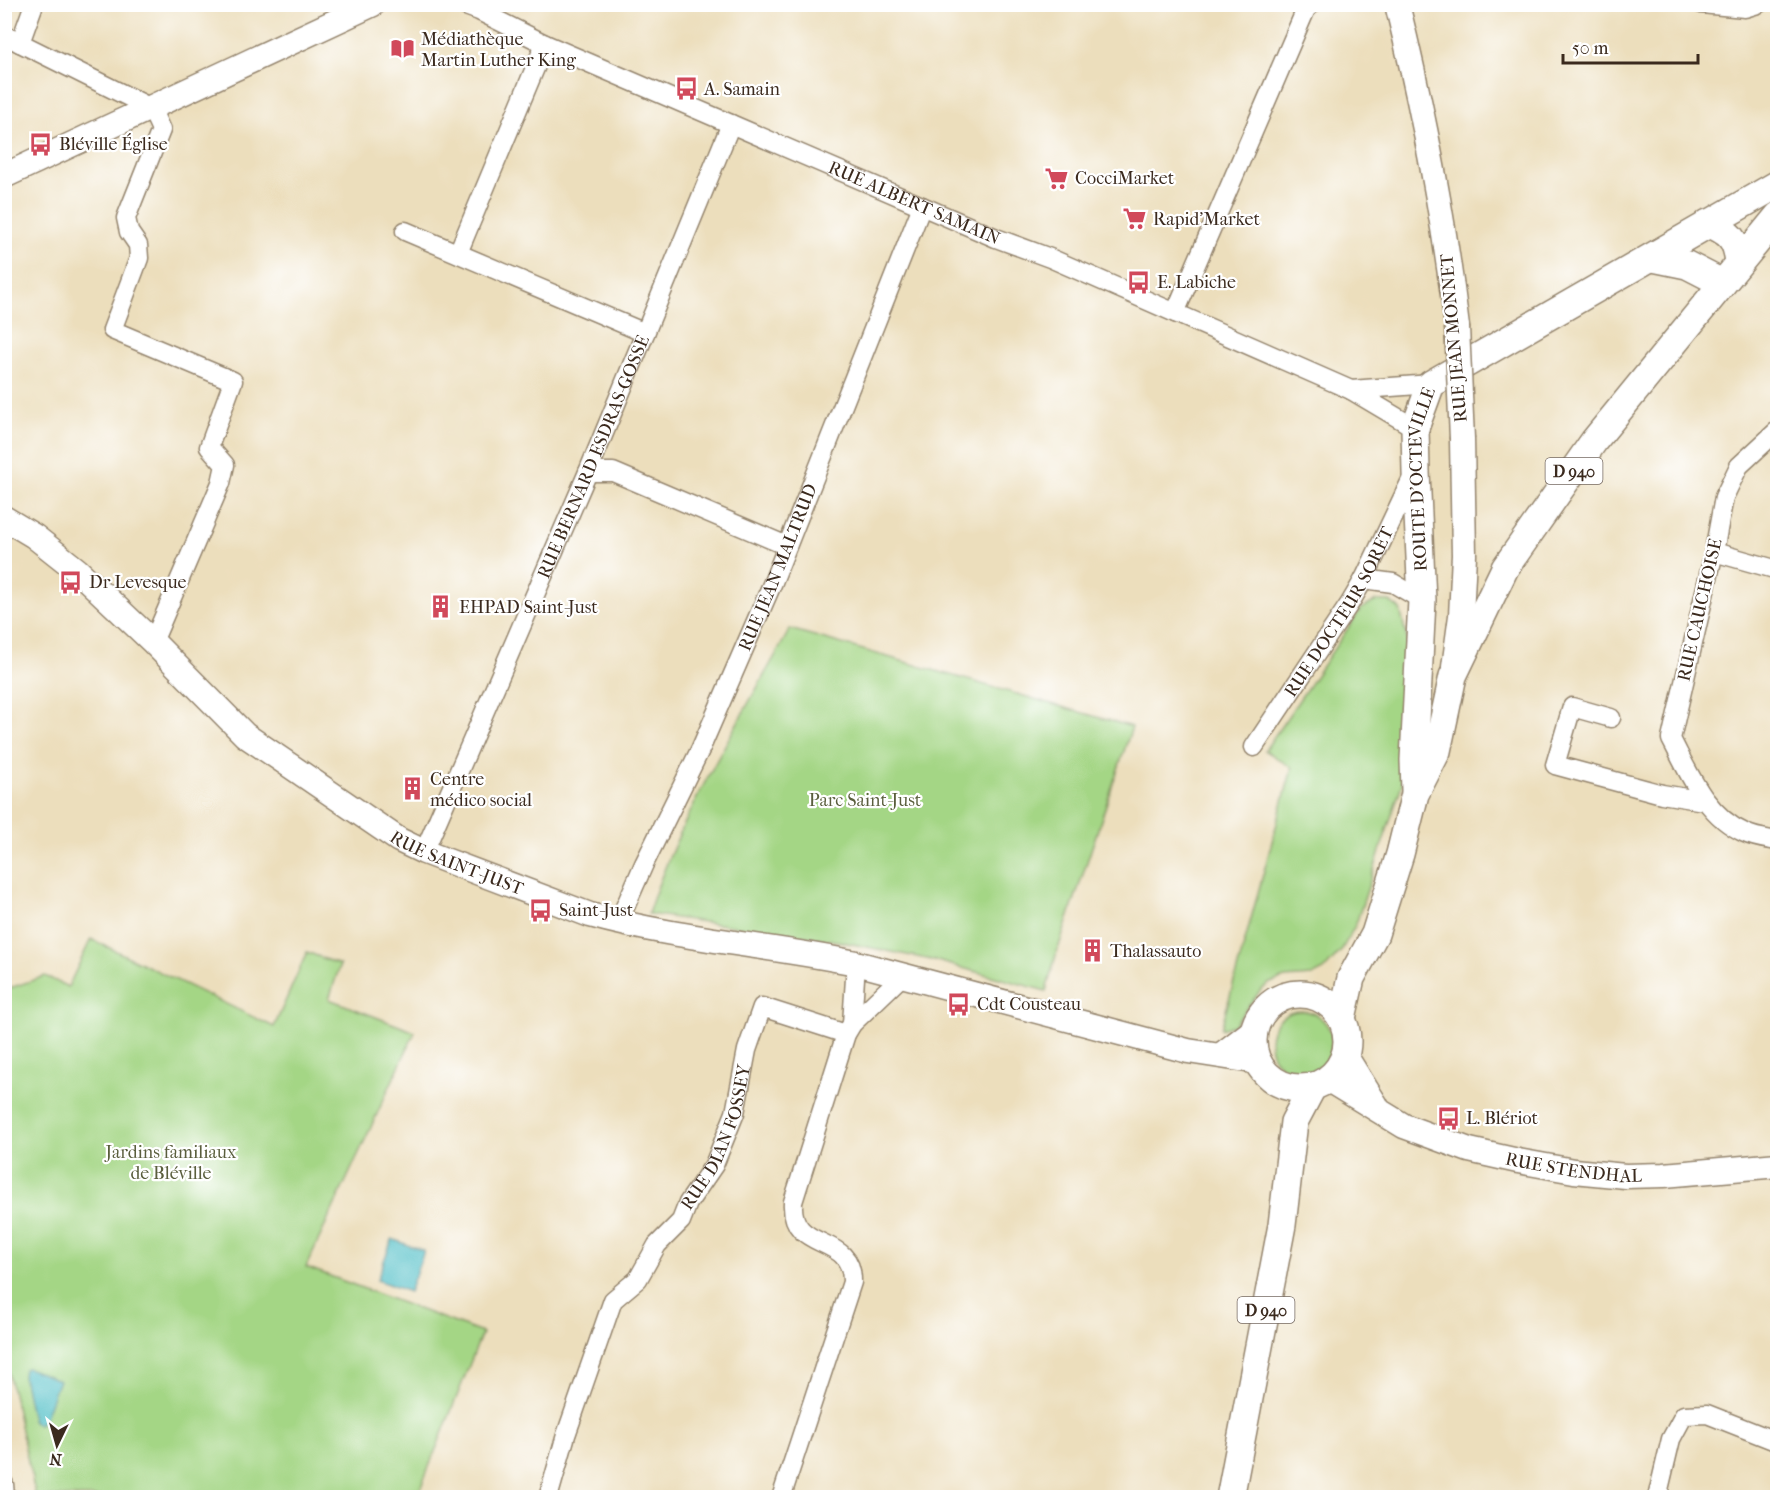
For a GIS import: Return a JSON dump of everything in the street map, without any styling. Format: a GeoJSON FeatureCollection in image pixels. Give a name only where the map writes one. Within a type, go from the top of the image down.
{"type":"FeatureCollection","features":[{"type":"Feature","properties":{"kind":"main road","name":"ROUTE D'OCTEVILLE"},"geometry":{"type":"LineString","coordinates":[[1415,794],[1414,760],[1422,600],[1416,428],[1431,384],[1778,184]]}},
{"type":"Feature","properties":{"kind":"main road","name":"ROUTE D'OCTEVILLE"},"geometry":{"type":"LineString","coordinates":[[1342,1018],[1352,978],[1375,934],[1400,854],[1415,794],[1437,751],[1453,676],[1505,568],[1594,441],[1778,216]]}},
{"type":"Feature","properties":{"kind":"main road"},"geometry":{"type":"LineString","coordinates":[[1708,223],[1722,229],[1732,237],[1737,246],[1739,262]]}},
{"type":"Feature","properties":{"kind":"main road"},"geometry":{"type":"LineString","coordinates":[[1653,258],[1687,265],[1722,283]]}},
{"type":"Feature","properties":{"kind":"main road"},"geometry":{"type":"LineString","coordinates":[[1312,995],[1352,978]]}},
{"type":"Feature","properties":{"kind":"main road"},"geometry":{"type":"LineString","coordinates":[[1297,994],[1312,995],[1324,1000],[1342,1018],[1346,1030],[1345,1055],[1338,1069],[1320,1083],[1302,1088],[1279,1082],[1267,1074],[1258,1062],[1253,1040],[1260,1016],[1270,1004],[1283,997],[1297,994]]}},
{"type":"Feature","properties":{"kind":"main road","name":"D 940"},"geometry":{"type":"LineString","coordinates":[[1279,1082],[1294,1122]]}},
{"type":"Feature","properties":{"kind":"main road","name":"D 940"},"geometry":{"type":"LineString","coordinates":[[1230,1497],[1282,1225],[1294,1122],[1320,1083]]}},
{"type":"Feature","properties":{"kind":"street"},"geometry":{"type":"LineString","coordinates":[[34,4],[12,39],[151,108],[161,130],[126,218],[129,232],[138,245],[139,258],[112,330],[233,381],[209,447],[225,465],[221,483],[153,642]]}},
{"type":"Feature","properties":{"kind":"street"},"geometry":{"type":"LineString","coordinates":[[4,176],[373,4]]}},
{"type":"Feature","properties":{"kind":"street","name":"RUE ALBERT SAMAIN"},"geometry":{"type":"LineString","coordinates":[[460,4],[478,8],[545,44],[996,238],[1043,255],[1351,390],[1416,428]]}},
{"type":"Feature","properties":{"kind":"street"},"geometry":{"type":"LineString","coordinates":[[1175,313],[1306,9],[1312,4]]}},
{"type":"Feature","properties":{"kind":"street","name":"RUE JEAN MONNET"},"geometry":{"type":"LineString","coordinates":[[1397,4],[1414,73],[1449,260],[1456,327],[1462,439],[1464,555],[1461,616],[1453,676]]}},
{"type":"Feature","properties":{"kind":"street"},"geometry":{"type":"LineString","coordinates":[[1701,4],[1745,8],[1758,4]]}},
{"type":"Feature","properties":{"kind":"street"},"geometry":{"type":"LineString","coordinates":[[458,253],[545,44]]}},
{"type":"Feature","properties":{"kind":"street","name":"RUE BERNARD ESDRAS-GOSSE"},"geometry":{"type":"LineString","coordinates":[[424,852],[588,472],[731,124]]}},
{"type":"Feature","properties":{"kind":"street","name":"RUE JEAN MALTRUD"},"geometry":{"type":"LineString","coordinates":[[618,923],[700,750],[788,546],[922,206]]}},
{"type":"Feature","properties":{"kind":"street"},"geometry":{"type":"LineString","coordinates":[[405,231],[645,333]]}},
{"type":"Feature","properties":{"kind":"street"},"geometry":{"type":"LineString","coordinates":[[1351,390],[1431,384]]}},
{"type":"Feature","properties":{"kind":"street","name":"RUE CAUCHOISE"},"geometry":{"type":"LineString","coordinates":[[1778,430],[1739,466],[1724,497],[1714,552],[1671,739],[1704,801],[1729,824],[1746,834],[1778,841]]}},
{"type":"Feature","properties":{"kind":"street"},"geometry":{"type":"LineString","coordinates":[[588,472],[613,472],[788,546]]}},
{"type":"Feature","properties":{"kind":"street","name":"RUE DOCTEUR SORET"},"geometry":{"type":"LineString","coordinates":[[1254,747],[1350,603],[1416,472]]}},
{"type":"Feature","properties":{"kind":"street","name":"RUE SAINT-JUST"},"geometry":{"type":"LineString","coordinates":[[4,518],[34,536],[71,564],[153,642],[245,735],[399,840],[424,852],[590,915],[618,923],[856,963],[1188,1051],[1258,1062]]}},
{"type":"Feature","properties":{"kind":"street"},"geometry":{"type":"LineString","coordinates":[[1714,552],[1778,570]]}},
{"type":"Feature","properties":{"kind":"street"},"geometry":{"type":"LineString","coordinates":[[1364,579],[1394,583],[1422,600]]}},
{"type":"Feature","properties":{"kind":"street"},"geometry":{"type":"LineString","coordinates":[[1611,718],[1572,707],[1555,765],[1662,794],[1704,801]]}},
{"type":"Feature","properties":{"kind":"street"},"geometry":{"type":"LineString","coordinates":[[781,1497],[852,1282],[851,1267],[842,1253],[811,1238],[796,1224],[792,1213],[793,1202],[849,1029],[856,963]]}},
{"type":"Feature","properties":{"kind":"street"},"geometry":{"type":"LineString","coordinates":[[849,1029],[903,975]]}},
{"type":"Feature","properties":{"kind":"street","name":"RUE DIAN FOSSEY"},"geometry":{"type":"LineString","coordinates":[[548,1497],[566,1435],[613,1300],[638,1279],[657,1245],[681,1221],[688,1203],[714,1165],[735,1113],[747,1050],[762,1007],[849,1029]]}},
{"type":"Feature","properties":{"kind":"street"},"geometry":{"type":"LineString","coordinates":[[1221,1055],[1255,1029]]}},
{"type":"Feature","properties":{"kind":"street","name":"RUE STENDHAL"},"geometry":{"type":"LineString","coordinates":[[1345,1055],[1379,1110]]}},
{"type":"Feature","properties":{"kind":"street","name":"RUE STENDHAL"},"geometry":{"type":"LineString","coordinates":[[1320,1083],[1379,1110],[1404,1126],[1469,1150],[1574,1171],[1625,1176],[1778,1165]]}},
{"type":"Feature","properties":{"kind":"street"},"geometry":{"type":"LineString","coordinates":[[1657,1497],[1671,1439],[1684,1415],[1707,1414],[1778,1442]]}},
{"type":"Feature","properties":{"kind":"street"},"geometry":{"type":"LineString","coordinates":[[4,1484],[5,1497]]}},
{"type":"Feature","properties":{"kind":"green space"},"geometry":{"type":"Polygon","coordinates":[[[1376,601],[1389,601],[1400,609],[1407,639],[1402,784],[1356,924],[1341,951],[1324,970],[1312,976],[1285,978],[1270,983],[1260,991],[1234,1025],[1221,1029],[1292,768],[1265,750],[1361,609],[1376,601]]]}},
{"type":"Feature","properties":{"kind":"green space","name":"Parc Saint-Just"},"geometry":{"type":"Polygon","coordinates":[[[790,629],[1132,727],[1046,991],[937,961],[837,941],[648,914],[661,877],[694,804],[790,629]]]}},
{"type":"Feature","properties":{"kind":"green space","name":"Jardins familiaux de Bléville"},"geometry":{"type":"Polygon","coordinates":[[[91,939],[274,1027],[307,952],[340,965],[329,999],[415,1032],[306,1267],[482,1333],[417,1497],[36,1497],[5,1358],[4,990],[45,976],[68,987],[91,939]]]}},
{"type":"Feature","properties":{"kind":"green space"},"geometry":{"type":"Polygon","coordinates":[[[1295,1011],[1307,1011],[1323,1020],[1330,1030],[1332,1042],[1330,1054],[1323,1064],[1307,1073],[1295,1073],[1284,1068],[1275,1059],[1270,1048],[1270,1036],[1275,1025],[1284,1016],[1295,1011]]]}},
{"type":"Feature","properties":{"kind":"water"},"geometry":{"type":"Polygon","coordinates":[[[392,1239],[424,1251],[409,1292],[377,1280],[392,1239]]]}},
{"type":"Feature","properties":{"kind":"water"},"geometry":{"type":"Polygon","coordinates":[[[27,1368],[59,1380],[44,1420],[39,1424],[32,1420],[23,1376],[24,1369],[27,1368]]]}},
{"type":"Feature","properties":{"kind":"place","name":"Médiathèque Martin Luther King"},"geometry":{"type":"Point","coordinates":[403,49]}},
{"type":"Feature","properties":{"kind":"place","name":"A. Samain"},"geometry":{"type":"Point","coordinates":[686,89]}},
{"type":"Feature","properties":{"kind":"place","name":"Bléville Église"},"geometry":{"type":"Point","coordinates":[41,144]}},
{"type":"Feature","properties":{"kind":"place","name":"CocciMarket"},"geometry":{"type":"Point","coordinates":[1057,178]}},
{"type":"Feature","properties":{"kind":"place","name":"Rapid'Market"},"geometry":{"type":"Point","coordinates":[1135,219]}},
{"type":"Feature","properties":{"kind":"place","name":"E. Labiche"},"geometry":{"type":"Point","coordinates":[1139,282]}},
{"type":"Feature","properties":{"kind":"place","name":"Dr Levesque"},"geometry":{"type":"Point","coordinates":[71,582]}},
{"type":"Feature","properties":{"kind":"place","name":"EHPAD Saint-Just"},"geometry":{"type":"Point","coordinates":[441,607]}},
{"type":"Feature","properties":{"kind":"place","name":"Centre médico social"},"geometry":{"type":"Point","coordinates":[412,789]}},
{"type":"Feature","properties":{"kind":"place","name":"Saint-Just"},"geometry":{"type":"Point","coordinates":[541,910]}},
{"type":"Feature","properties":{"kind":"place","name":"Thalassauto"},"geometry":{"type":"Point","coordinates":[1092,951]}},
{"type":"Feature","properties":{"kind":"place","name":"Cdt Cousteau"},"geometry":{"type":"Point","coordinates":[959,1004]}},
{"type":"Feature","properties":{"kind":"place","name":"L. Blériot"},"geometry":{"type":"Point","coordinates":[1448,1118]}}]}
